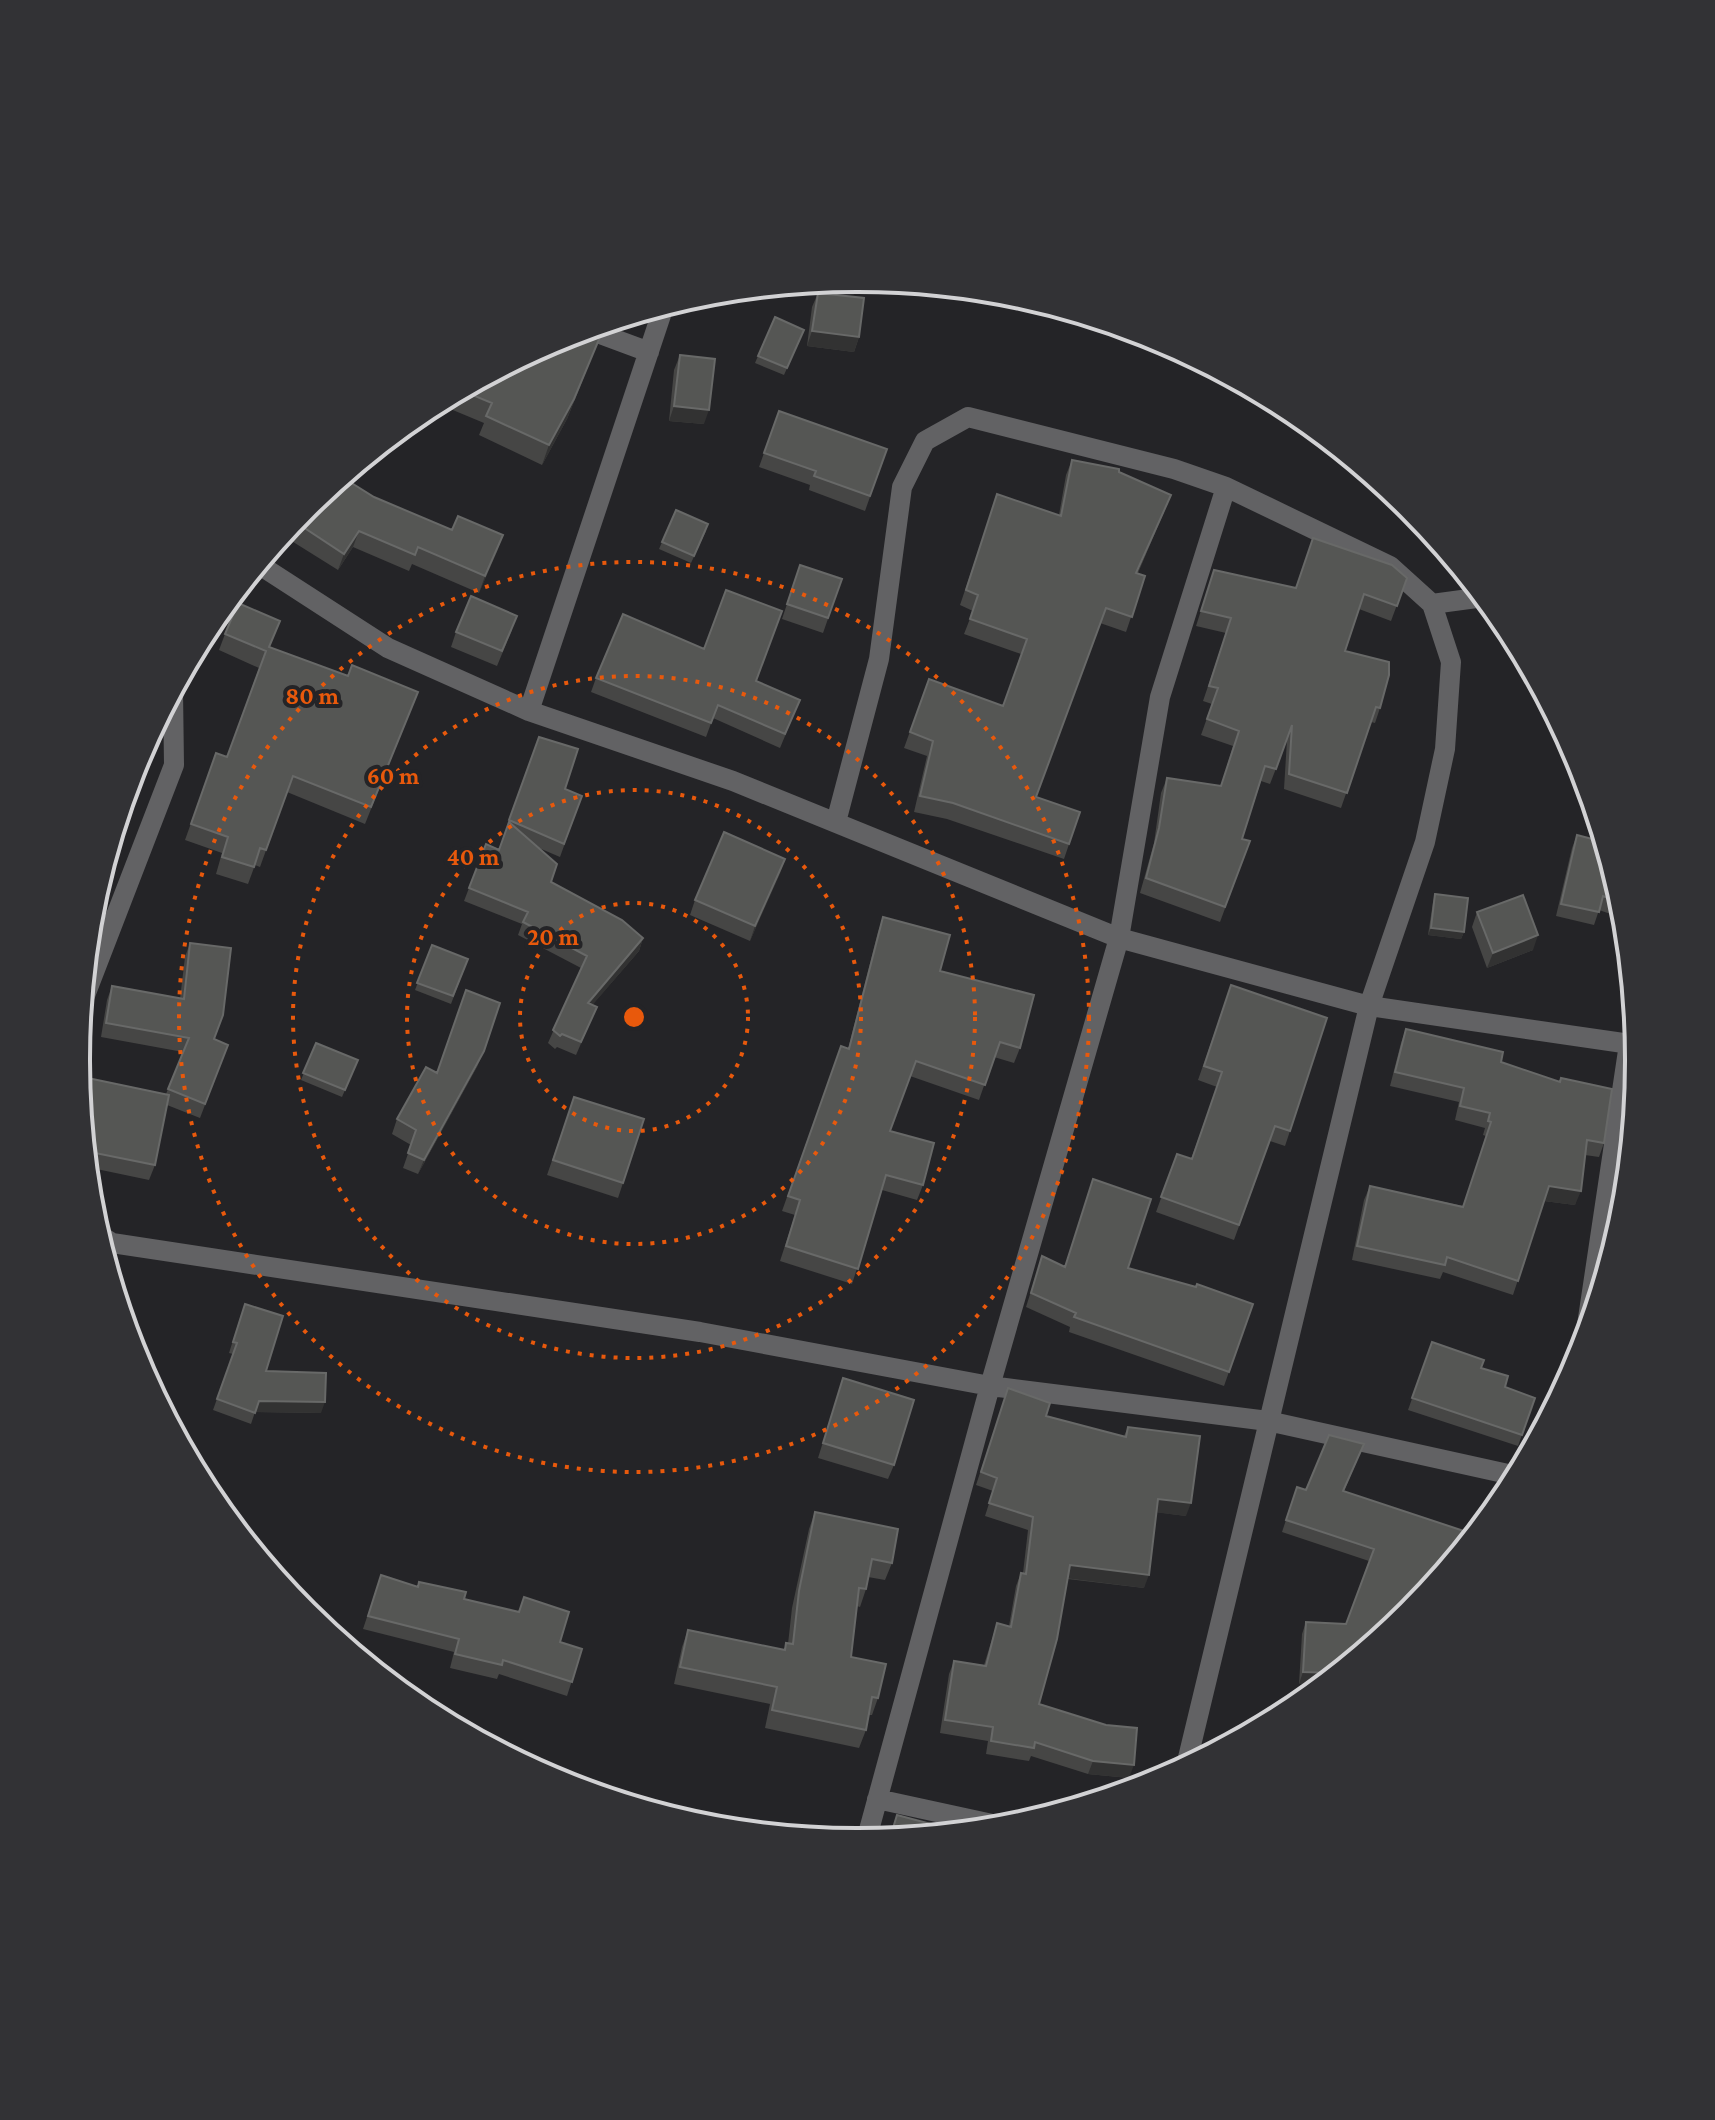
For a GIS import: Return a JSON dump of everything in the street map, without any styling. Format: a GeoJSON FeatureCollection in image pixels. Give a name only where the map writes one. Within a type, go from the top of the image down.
{"type":"FeatureCollection","features":[{"type":"Feature","properties":{"kind":"street"},"geometry":{"type":"LineString","coordinates":[[529,711],[660,319]]}},
{"type":"Feature","properties":{"kind":"street"},"geometry":{"type":"LineString","coordinates":[[604,335],[649,352]]}},
{"type":"Feature","properties":{"kind":"street"},"geometry":{"type":"LineString","coordinates":[[836,822],[879,659],[902,487],[925,441],[968,417],[1174,469],[1226,487],[1390,566],[1432,604],[1451,662],[1445,749],[1425,842],[1369,1006],[1189,1751]]}},
{"type":"Feature","properties":{"kind":"street"},"geometry":{"type":"LineString","coordinates":[[870,1828],[990,1386],[1119,938],[1160,697],[1226,487]]}},
{"type":"Feature","properties":{"kind":"street"},"geometry":{"type":"LineString","coordinates":[[267,570],[388,648],[529,711],[733,781],[1119,938],[1369,1006],[1624,1044]]}},
{"type":"Feature","properties":{"kind":"street"},"geometry":{"type":"LineString","coordinates":[[1432,604],[1470,599]]}},
{"type":"Feature","properties":{"kind":"street"},"geometry":{"type":"LineString","coordinates":[[101,935],[174,765],[173,713]]}},
{"type":"Feature","properties":{"kind":"street"},"geometry":{"type":"LineString","coordinates":[[1597,1265],[1623,1105]]}},
{"type":"Feature","properties":{"kind":"street"},"geometry":{"type":"LineString","coordinates":[[112,1243],[700,1332],[990,1386],[1268,1421],[1504,1473]]}},
{"type":"Feature","properties":{"kind":"street"},"geometry":{"type":"LineString","coordinates":[[877,1799],[970,1819]]}},
{"type":"Feature","properties":{"kind":"building"},"geometry":{"type":"Polygon","coordinates":[[[818,294],[864,298],[859,337],[812,331],[818,294]]]}},
{"type":"Feature","properties":{"kind":"building"},"geometry":{"type":"Polygon","coordinates":[[[775,317],[804,330],[787,368],[758,356],[775,317]]]}},
{"type":"Feature","properties":{"kind":"building"},"geometry":{"type":"Polygon","coordinates":[[[600,337],[574,399],[549,445],[486,416],[492,403],[473,395],[518,372],[600,337]]]}},
{"type":"Feature","properties":{"kind":"building"},"geometry":{"type":"Polygon","coordinates":[[[680,355],[715,359],[709,410],[674,406],[680,355]]]}},
{"type":"Feature","properties":{"kind":"building"},"geometry":{"type":"Polygon","coordinates":[[[779,411],[887,449],[870,496],[814,476],[816,471],[764,453],[779,411]]]}},
{"type":"Feature","properties":{"kind":"building"},"geometry":{"type":"Polygon","coordinates":[[[1072,460],[1119,469],[1119,472],[1171,495],[1136,573],[1145,576],[1132,617],[1106,608],[1036,797],[1080,812],[1069,844],[953,803],[920,796],[933,741],[910,732],[929,679],[1003,706],[1027,639],[970,619],[978,595],[966,590],[997,494],[1061,516],[1072,460]]]}},
{"type":"Feature","properties":{"kind":"building"},"geometry":{"type":"Polygon","coordinates":[[[351,483],[374,497],[452,530],[458,516],[503,535],[485,576],[418,547],[415,555],[359,531],[344,554],[305,528],[351,483]]]}},
{"type":"Feature","properties":{"kind":"building"},"geometry":{"type":"Polygon","coordinates":[[[676,510],[708,524],[694,556],[662,542],[676,510]]]}},
{"type":"Feature","properties":{"kind":"building"},"geometry":{"type":"Polygon","coordinates":[[[1313,538],[1392,565],[1407,578],[1397,606],[1364,594],[1345,651],[1389,662],[1389,675],[1380,708],[1376,707],[1347,793],[1289,774],[1292,725],[1276,769],[1265,766],[1242,839],[1250,841],[1225,907],[1146,878],[1159,828],[1167,778],[1221,786],[1239,731],[1207,719],[1218,688],[1209,686],[1231,618],[1201,611],[1214,570],[1296,588],[1313,538]]]}},
{"type":"Feature","properties":{"kind":"building"},"geometry":{"type":"Polygon","coordinates":[[[800,565],[842,579],[828,618],[787,604],[800,565]]]}},
{"type":"Feature","properties":{"kind":"building"},"geometry":{"type":"Polygon","coordinates":[[[726,590],[782,611],[756,681],[800,700],[785,734],[718,705],[711,723],[596,678],[623,614],[704,649],[726,590]]]}},
{"type":"Feature","properties":{"kind":"building"},"geometry":{"type":"Polygon","coordinates":[[[471,596],[517,616],[502,651],[456,632],[471,596]]]}},
{"type":"Feature","properties":{"kind":"building"},"geometry":{"type":"Polygon","coordinates":[[[241,604],[280,621],[269,647],[348,676],[352,665],[418,692],[371,807],[293,776],[266,850],[260,848],[254,867],[222,857],[228,837],[191,824],[216,753],[227,757],[266,651],[225,634],[241,604]]]}},
{"type":"Feature","properties":{"kind":"building"},"geometry":{"type":"Polygon","coordinates":[[[539,737],[578,749],[565,789],[582,796],[564,844],[509,820],[539,737]]]}},
{"type":"Feature","properties":{"kind":"building"},"geometry":{"type":"Polygon","coordinates":[[[509,822],[557,864],[551,882],[622,920],[643,938],[588,1003],[597,1007],[581,1042],[562,1034],[560,1036],[553,1030],[587,956],[523,922],[528,912],[469,888],[486,844],[499,850],[509,822]]]}},
{"type":"Feature","properties":{"kind":"building"},"geometry":{"type":"Polygon","coordinates":[[[724,832],[785,859],[755,926],[695,900],[724,832]]]}},
{"type":"Feature","properties":{"kind":"building"},"geometry":{"type":"Polygon","coordinates":[[[1577,835],[1592,839],[1607,898],[1603,896],[1599,912],[1561,904],[1577,835]]]}},
{"type":"Feature","properties":{"kind":"building"},"geometry":{"type":"Polygon","coordinates":[[[1435,894],[1468,898],[1464,932],[1431,928],[1435,894]]]}},
{"type":"Feature","properties":{"kind":"building"},"geometry":{"type":"Polygon","coordinates":[[[1523,895],[1538,935],[1493,953],[1477,912],[1523,895]]]}},
{"type":"Feature","properties":{"kind":"building"},"geometry":{"type":"Polygon","coordinates":[[[883,917],[950,935],[940,971],[1034,995],[1020,1048],[1000,1042],[985,1085],[916,1061],[890,1131],[934,1143],[923,1185],[886,1175],[858,1269],[786,1246],[800,1200],[788,1196],[841,1046],[849,1049],[883,917]]]}},
{"type":"Feature","properties":{"kind":"building"},"geometry":{"type":"Polygon","coordinates":[[[190,943],[231,948],[223,1015],[214,1039],[228,1045],[205,1104],[168,1089],[189,1038],[106,1023],[112,986],[184,999],[190,943]]]}},
{"type":"Feature","properties":{"kind":"building"},"geometry":{"type":"Polygon","coordinates":[[[432,945],[468,959],[453,996],[417,983],[432,945]]]}},
{"type":"Feature","properties":{"kind":"building"},"geometry":{"type":"Polygon","coordinates":[[[1231,985],[1327,1018],[1290,1131],[1275,1126],[1239,1225],[1161,1197],[1177,1154],[1192,1159],[1222,1072],[1204,1066],[1231,985]]]}},
{"type":"Feature","properties":{"kind":"building"},"geometry":{"type":"Polygon","coordinates":[[[466,990],[500,1003],[484,1051],[424,1160],[408,1153],[416,1130],[397,1119],[426,1067],[437,1073],[466,990]]]}},
{"type":"Feature","properties":{"kind":"building"},"geometry":{"type":"Polygon","coordinates":[[[1406,1029],[1503,1052],[1501,1062],[1560,1082],[1561,1078],[1612,1089],[1604,1143],[1587,1140],[1581,1191],[1549,1186],[1518,1281],[1447,1257],[1445,1265],[1357,1246],[1370,1186],[1463,1207],[1491,1122],[1488,1121],[1490,1113],[1460,1106],[1464,1088],[1395,1072],[1406,1029]]]}},
{"type":"Feature","properties":{"kind":"building"},"geometry":{"type":"Polygon","coordinates":[[[316,1043],[358,1060],[345,1090],[303,1073],[316,1043]]]}},
{"type":"Feature","properties":{"kind":"building"},"geometry":{"type":"Polygon","coordinates":[[[91,1079],[169,1095],[155,1165],[96,1153],[91,1079]]]}},
{"type":"Feature","properties":{"kind":"building"},"geometry":{"type":"Polygon","coordinates":[[[574,1097],[644,1119],[623,1183],[553,1160],[574,1097]]]}},
{"type":"Feature","properties":{"kind":"building"},"geometry":{"type":"Polygon","coordinates":[[[1093,1179],[1151,1199],[1128,1268],[1196,1287],[1197,1284],[1253,1304],[1229,1372],[1074,1317],[1076,1313],[1031,1293],[1042,1256],[1065,1267],[1093,1179]]]}},
{"type":"Feature","properties":{"kind":"building"},"geometry":{"type":"Polygon","coordinates":[[[245,1304],[283,1316],[266,1371],[326,1373],[325,1402],[259,1401],[255,1413],[217,1399],[237,1343],[233,1342],[245,1304]]]}},
{"type":"Feature","properties":{"kind":"building"},"geometry":{"type":"Polygon","coordinates":[[[1432,1342],[1484,1360],[1481,1368],[1508,1376],[1505,1387],[1535,1398],[1522,1435],[1412,1398],[1432,1342]]]}},
{"type":"Feature","properties":{"kind":"building"},"geometry":{"type":"Polygon","coordinates":[[[843,1378],[914,1400],[894,1465],[823,1443],[843,1378]]]}},
{"type":"Feature","properties":{"kind":"building"},"geometry":{"type":"Polygon","coordinates":[[[1008,1388],[1050,1403],[1046,1416],[1126,1437],[1128,1427],[1200,1436],[1191,1503],[1158,1499],[1149,1575],[1070,1565],[1057,1639],[1039,1704],[1106,1725],[1137,1728],[1134,1765],[1093,1761],[1035,1742],[1034,1748],[991,1741],[993,1727],[945,1720],[954,1661],[986,1666],[997,1623],[1011,1627],[1021,1573],[1026,1574],[1033,1517],[989,1503],[997,1478],[981,1472],[1008,1388]]]}},
{"type":"Feature","properties":{"kind":"building"},"geometry":{"type":"Polygon","coordinates":[[[1329,1435],[1364,1444],[1343,1491],[1463,1531],[1400,1603],[1320,1673],[1303,1672],[1306,1622],[1346,1624],[1374,1549],[1286,1520],[1297,1487],[1306,1490],[1329,1435]]]}},
{"type":"Feature","properties":{"kind":"building"},"geometry":{"type":"Polygon","coordinates":[[[815,1512],[898,1529],[892,1563],[872,1559],[866,1589],[859,1588],[851,1657],[886,1664],[878,1698],[872,1697],[866,1730],[772,1710],[777,1687],[680,1667],[688,1630],[785,1650],[786,1643],[793,1644],[799,1591],[815,1512]]]}},
{"type":"Feature","properties":{"kind":"building"},"geometry":{"type":"Polygon","coordinates":[[[381,1575],[418,1587],[419,1582],[466,1592],[464,1599],[519,1612],[524,1597],[569,1612],[560,1642],[582,1649],[572,1682],[503,1660],[502,1665],[455,1654],[459,1639],[368,1616],[381,1575]]]}},
{"type":"Feature","properties":{"kind":"building"},"geometry":{"type":"Polygon","coordinates":[[[897,1815],[930,1824],[908,1826],[893,1827],[897,1815]]]}}]}
